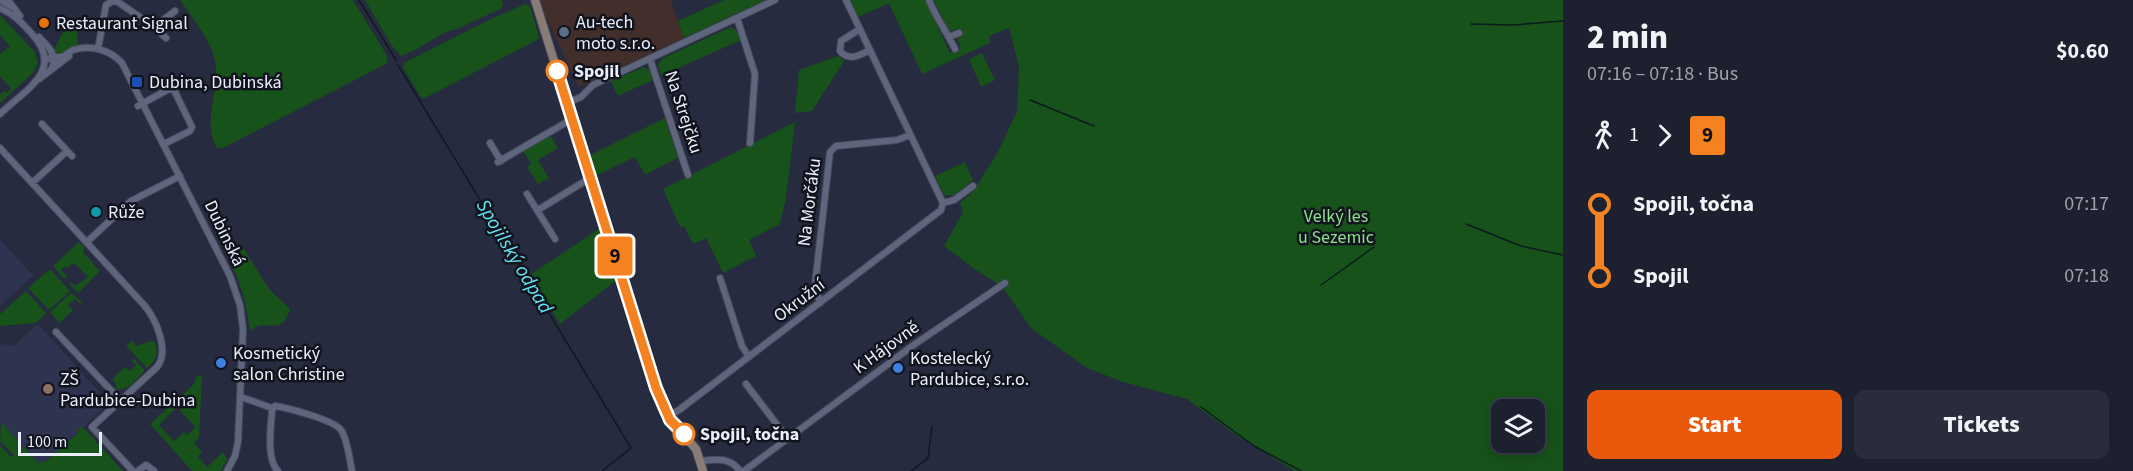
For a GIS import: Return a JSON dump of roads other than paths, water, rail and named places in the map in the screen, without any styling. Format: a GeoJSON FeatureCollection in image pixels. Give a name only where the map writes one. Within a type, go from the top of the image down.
{"type":"FeatureCollection","features":[{"type":"Feature","properties":{"kind":"street"},"geometry":{"type":"LineString","coordinates":[[0,0],[13,8]]}},
{"type":"Feature","properties":{"kind":"street"},"geometry":{"type":"LineString","coordinates":[[8,0],[50,48],[54,58],[52,68]]}},
{"type":"Feature","properties":{"kind":"street"},"geometry":{"type":"LineString","coordinates":[[535,0],[656,388],[668,416],[692,442],[703,471]]}},
{"type":"Feature","properties":{"kind":"street"},"geometry":{"type":"LineString","coordinates":[[567,103],[581,97],[593,85],[775,0]]}},
{"type":"Feature","properties":{"kind":"street"},"geometry":{"type":"LineString","coordinates":[[846,0],[943,203]]}},
{"type":"Feature","properties":{"kind":"street"},"geometry":{"type":"LineString","coordinates":[[929,0],[942,29],[955,50]]}},
{"type":"Feature","properties":{"kind":"street"},"geometry":{"type":"LineString","coordinates":[[46,60],[72,51],[98,49],[106,7],[110,2],[118,2],[166,38]]}},
{"type":"Feature","properties":{"kind":"street"},"geometry":{"type":"LineString","coordinates":[[1,9],[16,16],[44,51],[46,60],[42,72],[25,91]]}},
{"type":"Feature","properties":{"kind":"street"},"geometry":{"type":"LineString","coordinates":[[154,27],[174,10]]}},
{"type":"Feature","properties":{"kind":"street"},"geometry":{"type":"LineString","coordinates":[[737,18],[756,79],[750,143]]}},
{"type":"Feature","properties":{"kind":"street"},"geometry":{"type":"LineString","coordinates":[[860,29],[843,39],[839,46],[840,51],[849,57],[870,50]]}},
{"type":"Feature","properties":{"kind":"street"},"geometry":{"type":"LineString","coordinates":[[949,37],[958,33]]}},
{"type":"Feature","properties":{"kind":"street"},"geometry":{"type":"LineString","coordinates":[[0,114],[52,68],[84,49]]}},
{"type":"Feature","properties":{"kind":"street","name":"Dubinská"},"geometry":{"type":"LineString","coordinates":[[98,49],[111,54],[122,63],[227,270],[238,298],[243,329],[241,397],[238,442],[235,456],[227,471]]}},
{"type":"Feature","properties":{"kind":"street"},"geometry":{"type":"LineString","coordinates":[[54,58],[63,60]]}},
{"type":"Feature","properties":{"kind":"street","name":"Na Strejčku"},"geometry":{"type":"LineString","coordinates":[[650,59],[688,175]]}},
{"type":"Feature","properties":{"kind":"street"},"geometry":{"type":"LineString","coordinates":[[141,104],[172,89],[191,125],[190,130],[164,144]]}},
{"type":"Feature","properties":{"kind":"street"},"geometry":{"type":"LineString","coordinates":[[490,142],[500,162],[572,119]]}},
{"type":"Feature","properties":{"kind":"street"},"geometry":{"type":"LineString","coordinates":[[42,124],[72,156]]}},
{"type":"Feature","properties":{"kind":"street","name":"Na Morčáku"},"geometry":{"type":"LineString","coordinates":[[820,303],[815,285],[830,152],[836,146],[897,140],[910,135]]}},
{"type":"Feature","properties":{"kind":"street"},"geometry":{"type":"LineString","coordinates":[[0,148],[146,307],[163,349],[160,364],[92,427],[133,471]]}},
{"type":"Feature","properties":{"kind":"street"},"geometry":{"type":"LineString","coordinates":[[32,183],[67,151]]}},
{"type":"Feature","properties":{"kind":"street"},"geometry":{"type":"LineString","coordinates":[[87,242],[131,201],[180,176]]}},
{"type":"Feature","properties":{"kind":"street"},"geometry":{"type":"LineString","coordinates":[[538,210],[590,178]]}},
{"type":"Feature","properties":{"kind":"street","name":"Okružní"},"geometry":{"type":"LineString","coordinates":[[668,416],[679,410],[941,210],[943,203],[954,200],[973,186]]}},
{"type":"Feature","properties":{"kind":"street"},"geometry":{"type":"LineString","coordinates":[[527,194],[555,239]]}},
{"type":"Feature","properties":{"kind":"street"},"geometry":{"type":"LineString","coordinates":[[720,278],[741,346],[749,357]]}},
{"type":"Feature","properties":{"kind":"street","name":"K Hájovně"},"geometry":{"type":"LineString","coordinates":[[742,471],[915,344],[1005,283]]}},
{"type":"Feature","properties":{"kind":"street"},"geometry":{"type":"LineString","coordinates":[[56,332],[121,401]]}},
{"type":"Feature","properties":{"kind":"street"},"geometry":{"type":"LineString","coordinates":[[746,384],[788,439]]}},
{"type":"Feature","properties":{"kind":"street"},"geometry":{"type":"LineString","coordinates":[[241,397],[272,408],[280,407],[330,422],[340,428],[344,434],[352,471]]}},
{"type":"Feature","properties":{"kind":"street"},"geometry":{"type":"LineString","coordinates":[[272,408],[271,460],[278,471]]}},
{"type":"Feature","properties":{"kind":"street"},"geometry":{"type":"LineString","coordinates":[[700,461],[725,460],[742,471]]}},
{"type":"Feature","properties":{"kind":"street"},"geometry":{"type":"LineString","coordinates":[[138,471],[146,465],[154,471]]}},
{"type":"Feature","properties":{"kind":"waterway","name":"Spojilský odpad"},"geometry":{"type":"LineString","coordinates":[[359,0],[396,60]]}},
{"type":"Feature","properties":{"kind":"waterway"},"geometry":{"type":"LineString","coordinates":[[1471,24],[1513,25],[1563,21]]}},
{"type":"Feature","properties":{"kind":"waterway","name":"Spojilský odpad"},"geometry":{"type":"LineString","coordinates":[[398,65],[631,448],[602,471]]}},
{"type":"Feature","properties":{"kind":"waterway"},"geometry":{"type":"LineString","coordinates":[[1030,100],[1094,126]]}},
{"type":"Feature","properties":{"kind":"waterway"},"geometry":{"type":"LineString","coordinates":[[1466,224],[1521,246],[1563,255]]}},
{"type":"Feature","properties":{"kind":"waterway"},"geometry":{"type":"LineString","coordinates":[[1321,285],[1374,247]]}},
{"type":"Feature","properties":{"kind":"waterway"},"geometry":{"type":"LineString","coordinates":[[1201,407],[1254,446],[1301,471]]}},
{"type":"Feature","properties":{"kind":"waterway"},"geometry":{"type":"LineString","coordinates":[[911,471],[928,458],[932,426]]}},
{"type":"Feature","properties":{"kind":"place","name":"Restaurant Signal"},"geometry":{"type":"Point","coordinates":[44,23]}},
{"type":"Feature","properties":{"kind":"place","name":"Au-tech moto s.r.o."},"geometry":{"type":"Point","coordinates":[564,32]}},
{"type":"Feature","properties":{"kind":"place","name":"Spojil"},"geometry":{"type":"Point","coordinates":[557,71]}},
{"type":"Feature","properties":{"kind":"place","name":"Dubina, Dubinská"},"geometry":{"type":"Point","coordinates":[137,82]}},
{"type":"Feature","properties":{"kind":"place","name":"Růže"},"geometry":{"type":"Point","coordinates":[96,212]}},
{"type":"Feature","properties":{"kind":"place","name":"Kosmetický salon Christine"},"geometry":{"type":"Point","coordinates":[221,363]}},
{"type":"Feature","properties":{"kind":"place","name":"Kostelecký Pardubice, s.r.o."},"geometry":{"type":"Point","coordinates":[898,368]}},
{"type":"Feature","properties":{"kind":"place","name":"ZŠ Pardubice-Dubina"},"geometry":{"type":"Point","coordinates":[48,389]}},
{"type":"Feature","properties":{"kind":"place","name":"Spojil, točna"},"geometry":{"type":"Point","coordinates":[684,434]}},
{"type":"Feature","properties":{"kind":"park label","name":"Velký les u Sezemic"},"geometry":{"type":"Point","coordinates":[1336,226]}}]}
